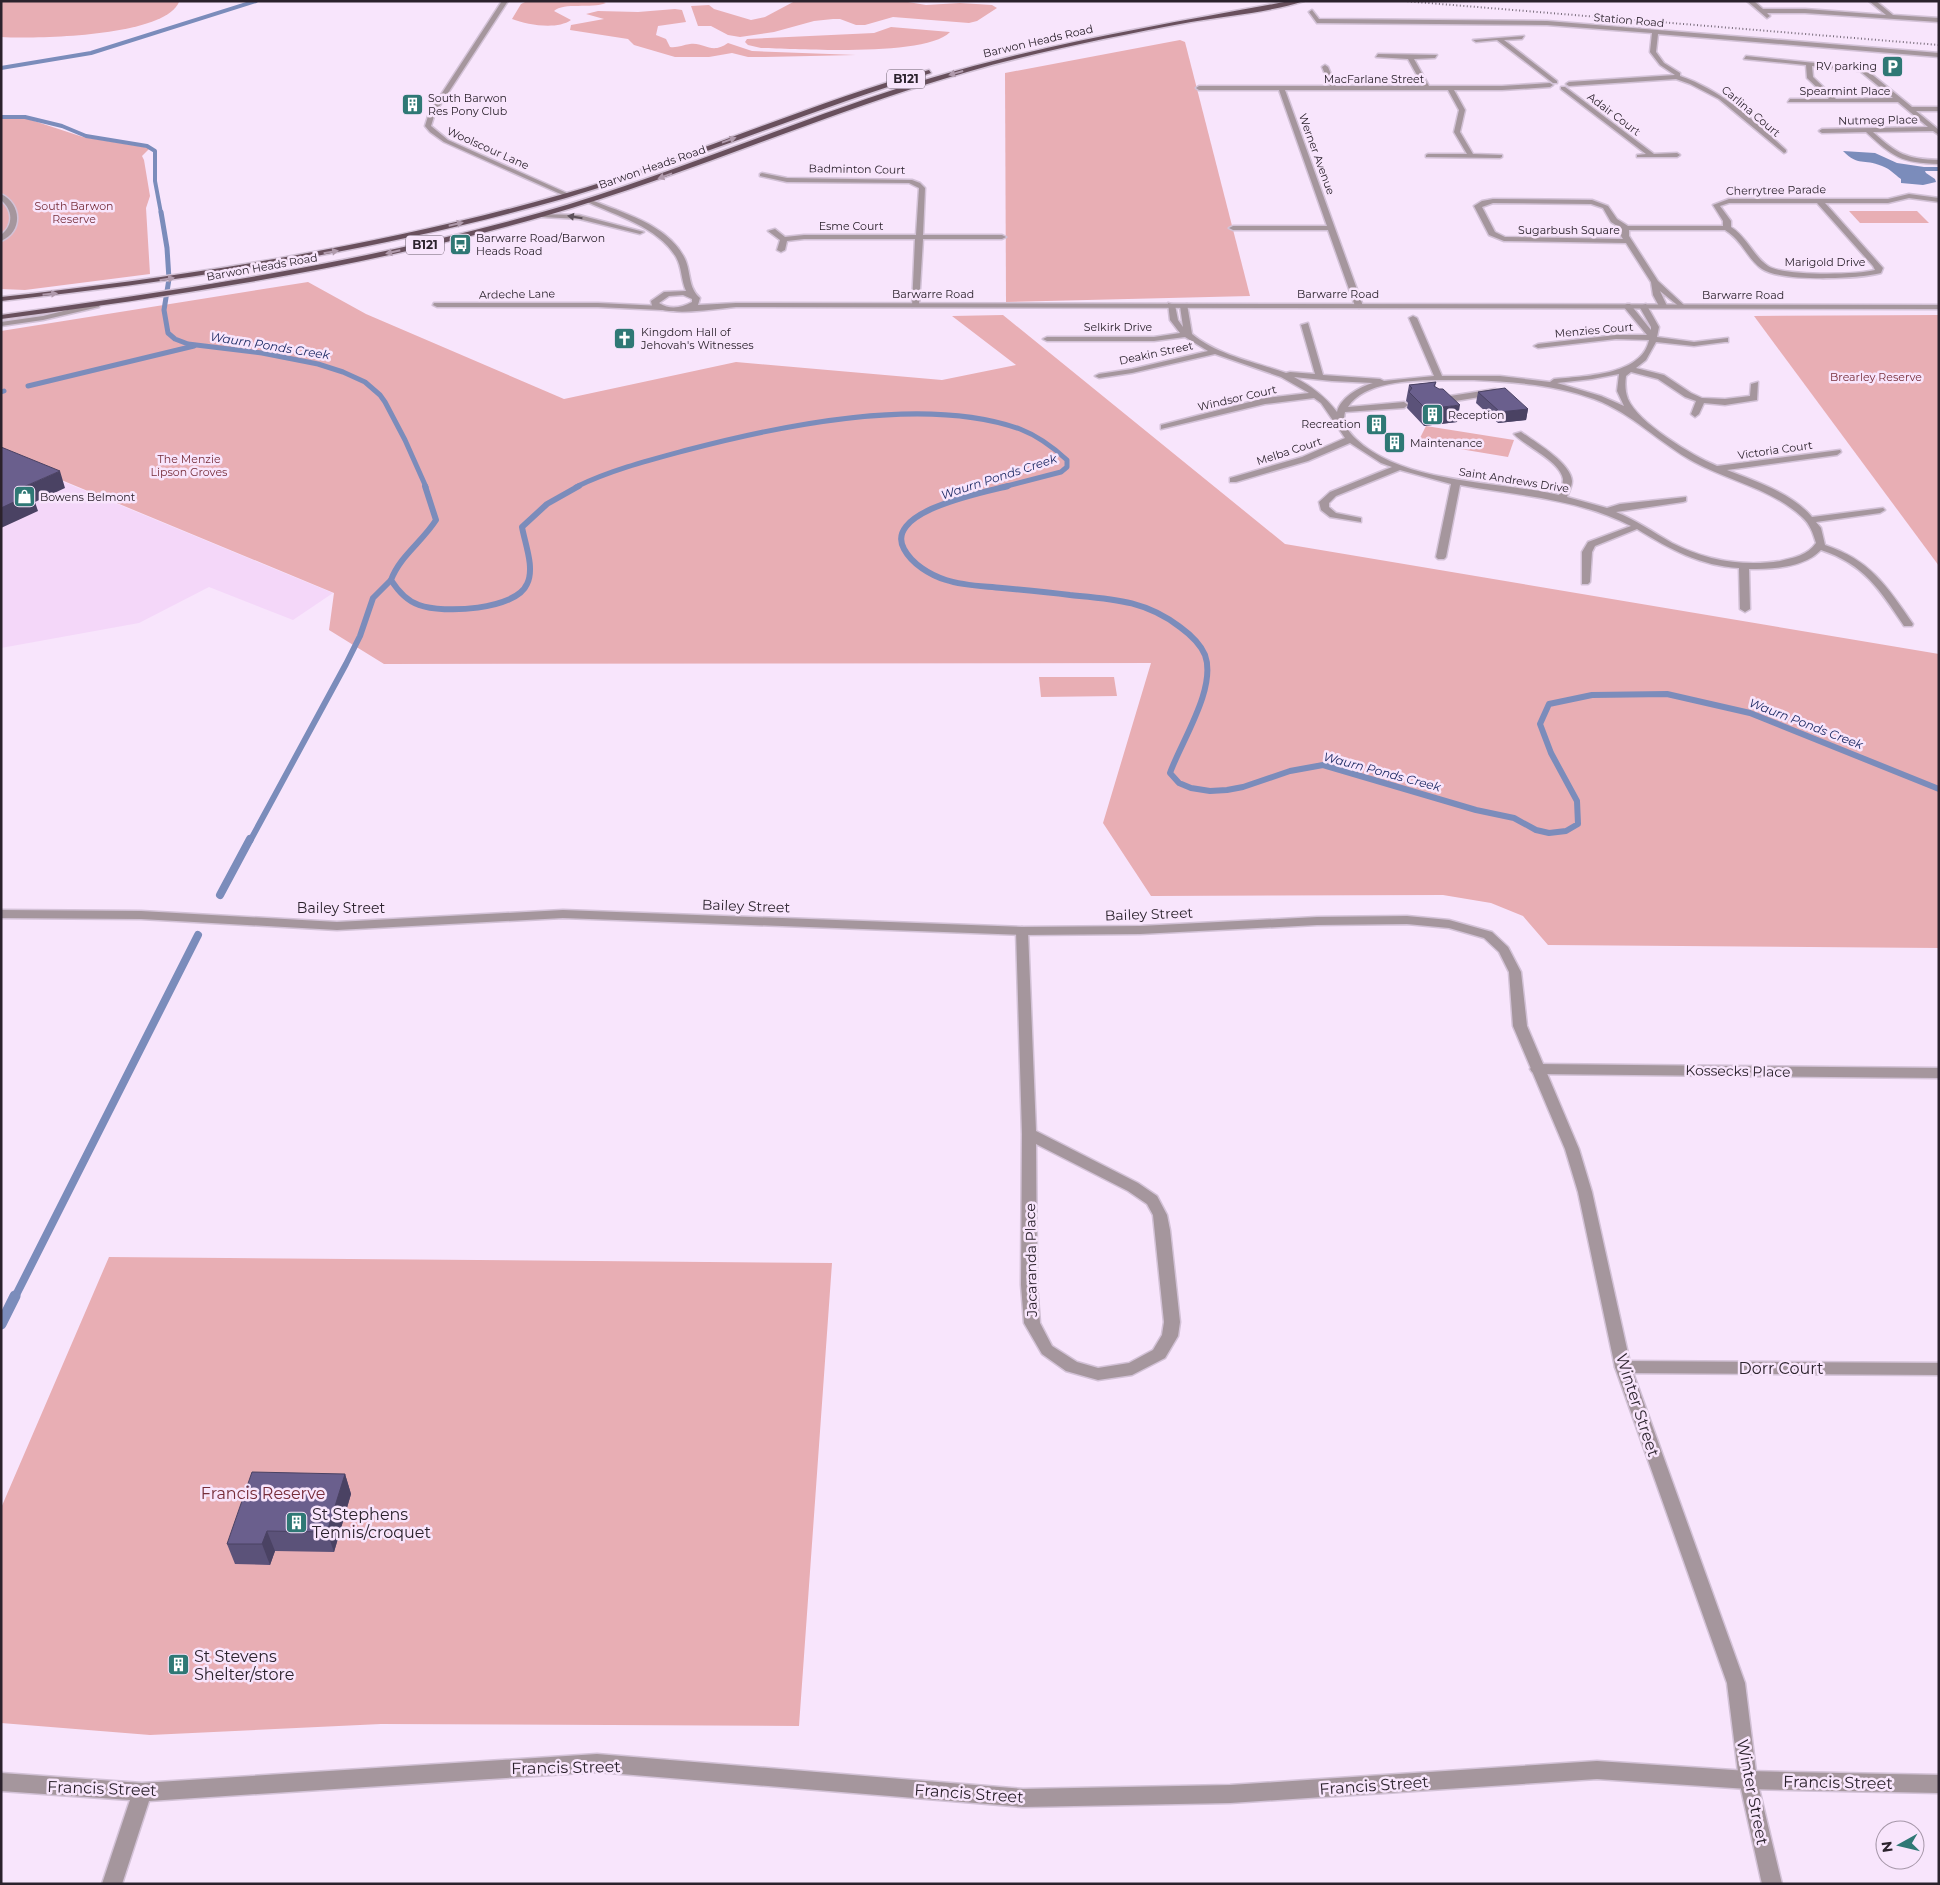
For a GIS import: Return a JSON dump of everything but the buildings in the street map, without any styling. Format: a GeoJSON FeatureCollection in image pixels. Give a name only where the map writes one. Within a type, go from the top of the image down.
{"type":"FeatureCollection","features":[{"type":"Feature","properties":{"kind":"main road","name":"Barwon Heads Road"},"geometry":{"type":"LineString","coordinates":[[968,62],[1081,36],[1258,4],[1301,1]]}},
{"type":"Feature","properties":{"kind":"main road","name":"Barwon Heads Road"},"geometry":{"type":"LineString","coordinates":[[1,317],[214,287],[347,262],[463,236],[542,215],[653,180],[845,109],[956,73],[1094,39],[1275,3]]}},
{"type":"Feature","properties":{"kind":"main road","name":"Barwon Heads Road"},"geometry":{"type":"LineString","coordinates":[[1,298],[120,286],[214,272],[357,247],[482,218],[567,195],[644,171],[818,107],[936,70]]}},
{"type":"Feature","properties":{"kind":"main road"},"geometry":{"type":"LineString","coordinates":[[567,195],[589,201]]}},
{"type":"Feature","properties":{"kind":"main road"},"geometry":{"type":"LineString","coordinates":[[567,195],[577,204]]}},
{"type":"Feature","properties":{"kind":"street","name":"Woolscour Lane"},"geometry":{"type":"LineString","coordinates":[[505,1],[432,113],[428,126],[446,140],[567,195]]}},
{"type":"Feature","properties":{"kind":"street"},"geometry":{"type":"LineString","coordinates":[[1750,1],[1769,18]]}},
{"type":"Feature","properties":{"kind":"street"},"geometry":{"type":"LineString","coordinates":[[1872,1],[1892,17]]}},
{"type":"Feature","properties":{"kind":"street"},"geometry":{"type":"LineString","coordinates":[[1760,11],[1805,11],[1939,20]]}},
{"type":"Feature","properties":{"kind":"street"},"geometry":{"type":"LineString","coordinates":[[1312,12],[1317,21]]}},
{"type":"Feature","properties":{"kind":"street","name":"Station Road"},"geometry":{"type":"LineString","coordinates":[[1310,21],[1525,22],[1655,32],[1843,52],[1939,55]]}},
{"type":"Feature","properties":{"kind":"street"},"geometry":{"type":"LineString","coordinates":[[1655,32],[1653,52],[1662,64],[1678,74],[1677,77]]}},
{"type":"Feature","properties":{"kind":"street"},"geometry":{"type":"LineString","coordinates":[[1476,40],[1522,37]]}},
{"type":"Feature","properties":{"kind":"street"},"geometry":{"type":"LineString","coordinates":[[1499,39],[1552,84]]}},
{"type":"Feature","properties":{"kind":"street"},"geometry":{"type":"LineString","coordinates":[[1843,52],[1844,66]]}},
{"type":"Feature","properties":{"kind":"street"},"geometry":{"type":"LineString","coordinates":[[1378,56],[1435,56]]}},
{"type":"Feature","properties":{"kind":"street"},"geometry":{"type":"LineString","coordinates":[[1410,56],[1427,88]]}},
{"type":"Feature","properties":{"kind":"street"},"geometry":{"type":"LineString","coordinates":[[1746,58],[1859,68],[1867,72],[1936,131]]}},
{"type":"Feature","properties":{"kind":"street"},"geometry":{"type":"LineString","coordinates":[[1810,63],[1810,78],[1835,101]]}},
{"type":"Feature","properties":{"kind":"street"},"geometry":{"type":"LineString","coordinates":[[1325,67],[1334,88]]}},
{"type":"Feature","properties":{"kind":"street","name":"MacFarlane Street"},"geometry":{"type":"LineString","coordinates":[[1199,88],[1450,88],[1552,84],[1566,86],[1677,77]]}},
{"type":"Feature","properties":{"kind":"street","name":"Carlina Court"},"geometry":{"type":"LineString","coordinates":[[1677,77],[1694,82],[1716,93],[1784,151]]}},
{"type":"Feature","properties":{"kind":"street","name":"Adair Court"},"geometry":{"type":"LineString","coordinates":[[1566,86],[1653,156]]}},
{"type":"Feature","properties":{"kind":"street","name":"Werner Avenue"},"geometry":{"type":"LineString","coordinates":[[1281,88],[1360,306]]}},
{"type":"Feature","properties":{"kind":"street"},"geometry":{"type":"LineString","coordinates":[[1450,88],[1462,110],[1457,132],[1471,156]]}},
{"type":"Feature","properties":{"kind":"street","name":"Spearmint Place"},"geometry":{"type":"LineString","coordinates":[[1790,101],[1900,100]]}},
{"type":"Feature","properties":{"kind":"street"},"geometry":{"type":"LineString","coordinates":[[1911,109],[1939,109]]}},
{"type":"Feature","properties":{"kind":"street"},"geometry":{"type":"LineString","coordinates":[[1867,130],[1898,158],[1914,162],[1939,162]]}},
{"type":"Feature","properties":{"kind":"street","name":"Nutmeg Place"},"geometry":{"type":"LineString","coordinates":[[1822,131],[1936,131]]}},
{"type":"Feature","properties":{"kind":"street","name":"Adair Court"},"geometry":{"type":"LineString","coordinates":[[1639,156],[1677,155]]}},
{"type":"Feature","properties":{"kind":"street"},"geometry":{"type":"LineString","coordinates":[[1428,156],[1500,156]]}},
{"type":"Feature","properties":{"kind":"street","name":"Badminton Court"},"geometry":{"type":"LineString","coordinates":[[762,175],[787,180],[910,181],[918,184],[922,188],[915,305]]}},
{"type":"Feature","properties":{"kind":"street"},"geometry":{"type":"LineString","coordinates":[[1,196],[12,206],[15,215],[14,224],[9,234],[1,239]]}},
{"type":"Feature","properties":{"kind":"street","name":"Cherrytree Parade"},"geometry":{"type":"LineString","coordinates":[[1727,228],[1727,221],[1716,206],[1720,202],[1888,201],[1909,196],[1939,200]]}},
{"type":"Feature","properties":{"kind":"street"},"geometry":{"type":"LineString","coordinates":[[589,201],[654,231],[674,250],[683,266],[687,287],[695,297],[696,303],[688,308]]}},
{"type":"Feature","properties":{"kind":"street","name":"Sugarbush Square"},"geometry":{"type":"LineString","coordinates":[[1626,228],[1615,221],[1604,206],[1588,201],[1493,201],[1484,202],[1478,206],[1492,233],[1504,239],[1628,241]]}},
{"type":"Feature","properties":{"kind":"street","name":"Marigold Drive"},"geometry":{"type":"LineString","coordinates":[[1727,228],[1741,238],[1763,266],[1778,273],[1870,274],[1878,271],[1878,266],[1819,201]]}},
{"type":"Feature","properties":{"kind":"street"},"geometry":{"type":"LineString","coordinates":[[577,204],[640,232],[674,250]]}},
{"type":"Feature","properties":{"kind":"street"},"geometry":{"type":"LineString","coordinates":[[542,215],[579,217],[640,232]]}},
{"type":"Feature","properties":{"kind":"street"},"geometry":{"type":"LineString","coordinates":[[1234,228],[1332,228]]}},
{"type":"Feature","properties":{"kind":"street"},"geometry":{"type":"LineString","coordinates":[[1681,306],[1655,282],[1628,241],[1625,235],[1626,228],[1727,228]]}},
{"type":"Feature","properties":{"kind":"street"},"geometry":{"type":"LineString","coordinates":[[772,230],[784,239],[780,250]]}},
{"type":"Feature","properties":{"kind":"street","name":"Esme Court"},"geometry":{"type":"LineString","coordinates":[[784,239],[804,237],[1002,237]]}},
{"type":"Feature","properties":{"kind":"street"},"geometry":{"type":"LineString","coordinates":[[679,279],[683,266]]}},
{"type":"Feature","properties":{"kind":"street"},"geometry":{"type":"LineString","coordinates":[[1655,282],[1663,306]]}},
{"type":"Feature","properties":{"kind":"street"},"geometry":{"type":"LineString","coordinates":[[667,294],[673,287]]}},
{"type":"Feature","properties":{"kind":"street","name":"Barwarre Road"},"geometry":{"type":"LineString","coordinates":[[667,294],[678,293],[713,302],[736,305]]}},
{"type":"Feature","properties":{"kind":"street","name":"Ardeche Lane"},"geometry":{"type":"LineString","coordinates":[[437,305],[598,304],[633,302],[657,298],[667,294]]}},
{"type":"Feature","properties":{"kind":"street"},"geometry":{"type":"LineString","coordinates":[[657,298],[655,304],[662,308]]}},
{"type":"Feature","properties":{"kind":"street"},"geometry":{"type":"LineString","coordinates":[[1,324],[43,318],[96,304]]}},
{"type":"Feature","properties":{"kind":"street","name":"Ardeche Lane"},"geometry":{"type":"LineString","coordinates":[[598,304],[662,308]]}},
{"type":"Feature","properties":{"kind":"street","name":"Barwarre Road"},"geometry":{"type":"LineString","coordinates":[[662,308],[673,310],[736,305],[1939,307]]}},
{"type":"Feature","properties":{"kind":"street","name":"Saint Andrews Drive"},"geometry":{"type":"LineString","coordinates":[[1171,306],[1177,325],[1188,334],[1218,351],[1294,380],[1330,406],[1351,439],[1367,451],[1401,467],[1456,482],[1562,498],[1608,511],[1689,554],[1719,562],[1744,566],[1766,566],[1810,555],[1820,546],[1819,533],[1801,511],[1781,498],[1715,469],[1678,449],[1628,409],[1622,395],[1622,375],[1629,369]]}},
{"type":"Feature","properties":{"kind":"street"},"geometry":{"type":"LineString","coordinates":[[1184,306],[1188,334]]}},
{"type":"Feature","properties":{"kind":"street"},"geometry":{"type":"LineString","coordinates":[[1627,306],[1653,338]]}},
{"type":"Feature","properties":{"kind":"street"},"geometry":{"type":"LineString","coordinates":[[1629,369],[1648,352],[1653,338],[1655,327],[1643,306]]}},
{"type":"Feature","properties":{"kind":"street"},"geometry":{"type":"LineString","coordinates":[[1413,318],[1439,378]]}},
{"type":"Feature","properties":{"kind":"street"},"geometry":{"type":"LineString","coordinates":[[1305,325],[1320,378]]}},
{"type":"Feature","properties":{"kind":"street","name":"Selkirk Drive"},"geometry":{"type":"LineString","coordinates":[[1047,339],[1154,339],[1188,334]]}},
{"type":"Feature","properties":{"kind":"street","name":"Menzies Court"},"geometry":{"type":"LineString","coordinates":[[1538,346],[1616,337],[1653,338],[1698,344],[1726,340]]}},
{"type":"Feature","properties":{"kind":"street"},"geometry":{"type":"LineString","coordinates":[[1698,344],[1710,353]]}},
{"type":"Feature","properties":{"kind":"street","name":"Deakin Street"},"geometry":{"type":"LineString","coordinates":[[1099,376],[1136,370],[1218,351]]}},
{"type":"Feature","properties":{"kind":"street","name":"Saint Andrews Drive"},"geometry":{"type":"LineString","coordinates":[[1266,368],[1320,378],[1399,380],[1439,378],[1550,383],[1578,390],[1622,408],[1643,422]]}},
{"type":"Feature","properties":{"kind":"street"},"geometry":{"type":"LineString","coordinates":[[1629,369],[1661,377],[1688,395],[1702,400],[1725,402],[1752,398],[1755,394],[1755,384]]}},
{"type":"Feature","properties":{"kind":"street","name":"Saint Andrews Drive"},"geometry":{"type":"LineString","coordinates":[[1527,381],[1565,380],[1629,369]]}},
{"type":"Feature","properties":{"kind":"street","name":"Saint Andrews Drive"},"geometry":{"type":"LineString","coordinates":[[1341,410],[1348,399],[1358,392],[1377,384],[1399,380]]}},
{"type":"Feature","properties":{"kind":"street"},"geometry":{"type":"LineString","coordinates":[[1437,401],[1505,389],[1513,380]]}},
{"type":"Feature","properties":{"kind":"street","name":"Windsor Court"},"geometry":{"type":"LineString","coordinates":[[1164,427],[1257,403],[1315,395]]}},
{"type":"Feature","properties":{"kind":"street"},"geometry":{"type":"LineString","coordinates":[[1695,414],[1702,400]]}},
{"type":"Feature","properties":{"kind":"street"},"geometry":{"type":"LineString","coordinates":[[1340,424],[1341,410],[1404,405]]}},
{"type":"Feature","properties":{"kind":"street"},"geometry":{"type":"LineString","coordinates":[[1518,434],[1563,470],[1567,481],[1562,498]]}},
{"type":"Feature","properties":{"kind":"street","name":"Melba Court"},"geometry":{"type":"LineString","coordinates":[[1233,480],[1305,459],[1351,439]]}},
{"type":"Feature","properties":{"kind":"street","name":"Victoria Court"},"geometry":{"type":"LineString","coordinates":[[1715,469],[1837,452]]}},
{"type":"Feature","properties":{"kind":"street"},"geometry":{"type":"LineString","coordinates":[[1358,520],[1333,515],[1326,509],[1324,502],[1333,494],[1401,467]]}},
{"type":"Feature","properties":{"kind":"street"},"geometry":{"type":"LineString","coordinates":[[1441,557],[1456,482]]}},
{"type":"Feature","properties":{"kind":"street"},"geometry":{"type":"LineString","coordinates":[[1608,511],[1620,507],[1683,498]]}},
{"type":"Feature","properties":{"kind":"street"},"geometry":{"type":"LineString","coordinates":[[1810,520],[1880,510]]}},
{"type":"Feature","properties":{"kind":"street"},"geometry":{"type":"LineString","coordinates":[[1585,582],[1587,552],[1591,544],[1638,526]]}},
{"type":"Feature","properties":{"kind":"street"},"geometry":{"type":"LineString","coordinates":[[1820,546],[1846,555],[1872,573],[1908,624]]}},
{"type":"Feature","properties":{"kind":"street"},"geometry":{"type":"LineString","coordinates":[[1744,566],[1745,609]]}},
{"type":"Feature","properties":{"kind":"street","name":"Bailey Street"},"geometry":{"type":"LineString","coordinates":[[1,914],[141,915],[338,926],[562,914],[1022,931],[1140,930],[1317,921],[1407,920],[1449,924],[1488,935]]}},
{"type":"Feature","properties":{"kind":"street","name":"Jacaranda Place"},"geometry":{"type":"LineString","coordinates":[[1022,931],[1029,1134],[1029,1285],[1032,1323],[1047,1350],[1072,1367],[1098,1374],[1132,1368],[1158,1354],[1170,1336],[1172,1322],[1160,1215],[1152,1200],[1133,1187],[1029,1134]]}},
{"type":"Feature","properties":{"kind":"street","name":"Winter Street"},"geometry":{"type":"LineString","coordinates":[[1488,935],[1504,950],[1515,972],[1520,1026],[1572,1149],[1585,1192],[1623,1367],[1736,1683],[1748,1780],[1772,1884]]}},
{"type":"Feature","properties":{"kind":"street","name":"Kossecks Place"},"geometry":{"type":"LineString","coordinates":[[1537,1069],[1939,1073]]}},
{"type":"Feature","properties":{"kind":"street","name":"Dorr Court"},"geometry":{"type":"LineString","coordinates":[[1623,1367],[1939,1369]]}},
{"type":"Feature","properties":{"kind":"street","name":"Francis Street"},"geometry":{"type":"LineString","coordinates":[[1,1782],[142,1792],[597,1763],[1023,1798],[1230,1794],[1597,1770],[1748,1780],[1939,1784]]}},
{"type":"Feature","properties":{"kind":"street"},"geometry":{"type":"LineString","coordinates":[[112,1884],[142,1792]]}},
{"type":"Feature","properties":{"kind":"shaded area"},"geometry":{"type":"Polygon","coordinates":[[[1,456],[333,593],[293,620],[209,587],[139,623],[1,648],[1,456]]]}},
{"type":"Feature","properties":{"kind":"green space"},"geometry":{"type":"Polygon","coordinates":[[[1,1],[179,2],[168,14],[150,23],[125,29],[68,36],[18,38],[1,37],[1,1]]]}},
{"type":"Feature","properties":{"kind":"green space"},"geometry":{"type":"Polygon","coordinates":[[[527,1],[600,1],[606,3],[593,6],[558,8],[554,11],[571,20],[558,25],[542,26],[512,19],[521,4],[527,1]]]}},
{"type":"Feature","properties":{"kind":"green space"},"geometry":{"type":"Polygon","coordinates":[[[795,1],[902,1],[926,5],[960,3],[992,5],[997,8],[977,21],[969,23],[893,17],[865,25],[856,25],[840,19],[833,19],[814,21],[774,32],[740,37],[728,35],[711,26],[698,26],[691,6],[709,5],[714,9],[751,20],[765,17],[795,1]]]}},
{"type":"Feature","properties":{"kind":"green space"},"geometry":{"type":"Polygon","coordinates":[[[682,10],[686,22],[658,26],[656,35],[666,39],[670,47],[695,44],[717,48],[728,43],[752,51],[856,55],[748,57],[732,53],[709,57],[675,57],[634,45],[628,39],[570,30],[571,25],[604,19],[586,14],[598,11],[638,12],[682,10]]]}},
{"type":"Feature","properties":{"kind":"green space"},"geometry":{"type":"Polygon","coordinates":[[[891,27],[950,32],[937,40],[916,45],[861,50],[761,48],[748,45],[745,42],[747,39],[874,33],[891,27]]]}},
{"type":"Feature","properties":{"kind":"green space"},"geometry":{"type":"Polygon","coordinates":[[[1180,40],[1185,42],[1250,296],[1006,302],[1005,73],[1180,40]]]}},
{"type":"Feature","properties":{"kind":"green space","name":"South Barwon Reserve"},"geometry":{"type":"Polygon","coordinates":[[[1,118],[25,118],[83,137],[150,148],[142,156],[150,196],[146,208],[150,274],[25,290],[1,289],[1,118]]]}},
{"type":"Feature","properties":{"kind":"green space"},"geometry":{"type":"Polygon","coordinates":[[[1849,211],[1917,211],[1929,223],[1860,223],[1849,211]]]}},
{"type":"Feature","properties":{"kind":"green space","name":"The Menzie Lipson Groves"},"geometry":{"type":"Polygon","coordinates":[[[308,282],[366,314],[564,399],[736,362],[942,380],[1016,365],[952,316],[1003,315],[1285,544],[1939,654],[1939,948],[1548,945],[1523,916],[1491,903],[1443,895],[1151,896],[1103,823],[1151,663],[384,664],[329,630],[334,593],[1,455],[1,331],[308,282]]]}},
{"type":"Feature","properties":{"kind":"green space","name":"Brearley Reserve"},"geometry":{"type":"Polygon","coordinates":[[[1939,315],[1939,566],[1754,316],[1939,315]]]}},
{"type":"Feature","properties":{"kind":"green space"},"geometry":{"type":"Polygon","coordinates":[[[1426,426],[1514,440],[1508,457],[1418,442],[1426,426]]]}},
{"type":"Feature","properties":{"kind":"green space"},"geometry":{"type":"Polygon","coordinates":[[[1039,677],[1114,677],[1117,696],[1041,697],[1039,677]]]}},
{"type":"Feature","properties":{"kind":"green space","name":"Francis Reserve"},"geometry":{"type":"Polygon","coordinates":[[[109,1257],[832,1263],[799,1726],[381,1724],[150,1735],[1,1723],[1,1508],[109,1257]]]}},
{"type":"Feature","properties":{"kind":"water"},"geometry":{"type":"Polygon","coordinates":[[[1843,151],[1875,153],[1897,163],[1924,167],[1928,170],[1925,171],[1926,173],[1935,179],[1936,182],[1923,185],[1901,183],[1901,179],[1887,169],[1876,164],[1857,161],[1843,151]]]}},
{"type":"Feature","properties":{"kind":"waterway","name":"Waurn Ponds Creek"},"geometry":{"type":"LineString","coordinates":[[1,68],[91,53],[256,1]]}},
{"type":"Feature","properties":{"kind":"waterway","name":"Waurn Ponds Creek"},"geometry":{"type":"LineString","coordinates":[[1,117],[25,117],[62,126],[86,136],[147,146],[155,151],[155,181],[161,213]]}},
{"type":"Feature","properties":{"kind":"waterway"},"geometry":{"type":"LineString","coordinates":[[1916,169],[1939,169]]}},
{"type":"Feature","properties":{"kind":"waterway","name":"Waurn Ponds Creek"},"geometry":{"type":"LineString","coordinates":[[161,212],[167,248],[169,279],[164,310],[168,333],[175,339],[188,344],[262,353],[318,364],[365,382],[385,402],[405,440],[426,487]]}},
{"type":"Feature","properties":{"kind":"waterway"},"geometry":{"type":"LineString","coordinates":[[28,386],[194,346]]}},
{"type":"Feature","properties":{"kind":"waterway","name":"Waurn Ponds Creek"},"geometry":{"type":"LineString","coordinates":[[576,487],[603,475],[631,466],[766,431],[854,417],[898,414],[941,414],[982,419],[1020,429],[1045,442],[1067,460],[1067,467],[1061,472],[1003,487]]}},
{"type":"Feature","properties":{"kind":"waterway","name":"Waurn Ponds Creek"},"geometry":{"type":"LineString","coordinates":[[391,580],[406,556],[436,520],[425,486]]}},
{"type":"Feature","properties":{"kind":"waterway","name":"Waurn Ponds Creek"},"geometry":{"type":"LineString","coordinates":[[391,580],[403,595],[411,601],[430,608],[478,608],[509,600],[520,593],[529,578],[530,563],[522,527],[547,504],[579,486]]}},
{"type":"Feature","properties":{"kind":"waterway","name":"Waurn Ponds Creek"},"geometry":{"type":"LineString","coordinates":[[1008,486],[959,499],[922,514],[908,524],[901,536],[907,554],[922,568],[953,582],[1128,602],[1154,611],[1188,633],[1198,643],[1205,655],[1207,668],[1206,683],[1196,715],[1170,773],[1179,783],[1191,788],[1210,791],[1227,790],[1243,787],[1290,771],[1323,765],[1476,810],[1514,818],[1536,830],[1549,833],[1566,831],[1578,824],[1577,801],[1551,753],[1540,724],[1549,704],[1592,695],[1667,694],[1750,713],[1939,789]]}},
{"type":"Feature","properties":{"kind":"waterway"},"geometry":{"type":"LineString","coordinates":[[250,841],[346,664],[360,636],[373,598],[391,580]]}},
{"type":"Feature","properties":{"kind":"waterway"},"geometry":{"type":"LineString","coordinates":[[220,895],[250,839]]}},
{"type":"Feature","properties":{"kind":"waterway"},"geometry":{"type":"LineString","coordinates":[[15,1297],[198,935]]}},
{"type":"Feature","properties":{"kind":"waterway"},"geometry":{"type":"LineString","coordinates":[[1,1324],[15,1296]]}},
{"type":"Feature","properties":{"kind":"railway"},"geometry":{"type":"LineString","coordinates":[[1404,1],[1939,45]]}},
{"type":"Feature","properties":{"kind":"place","name":"RV parking"},"geometry":{"type":"Point","coordinates":[1893,66]}},
{"type":"Feature","properties":{"kind":"place","name":"South Barwon Res Pony Club"},"geometry":{"type":"Point","coordinates":[412,104]}},
{"type":"Feature","properties":{"kind":"place","name":"Barwarre Road/Barwon Heads Road"},"geometry":{"type":"Point","coordinates":[460,244]}},
{"type":"Feature","properties":{"kind":"place","name":"Kingdom Hall of Jehovah's Witnesses"},"geometry":{"type":"Point","coordinates":[625,338]}},
{"type":"Feature","properties":{"kind":"place","name":"Reception"},"geometry":{"type":"Point","coordinates":[1432,415]}},
{"type":"Feature","properties":{"kind":"place","name":"Recreation"},"geometry":{"type":"Point","coordinates":[1377,424]}},
{"type":"Feature","properties":{"kind":"place","name":"Maintenance"},"geometry":{"type":"Point","coordinates":[1394,443]}},
{"type":"Feature","properties":{"kind":"place","name":"Bowens Belmont"},"geometry":{"type":"Point","coordinates":[24,497]}},
{"type":"Feature","properties":{"kind":"place","name":"St Stephens Tennis/croquet"},"geometry":{"type":"Point","coordinates":[296,1523]}},
{"type":"Feature","properties":{"kind":"place","name":"St Stevens Shelter/store"},"geometry":{"type":"Point","coordinates":[178,1665]}}]}
